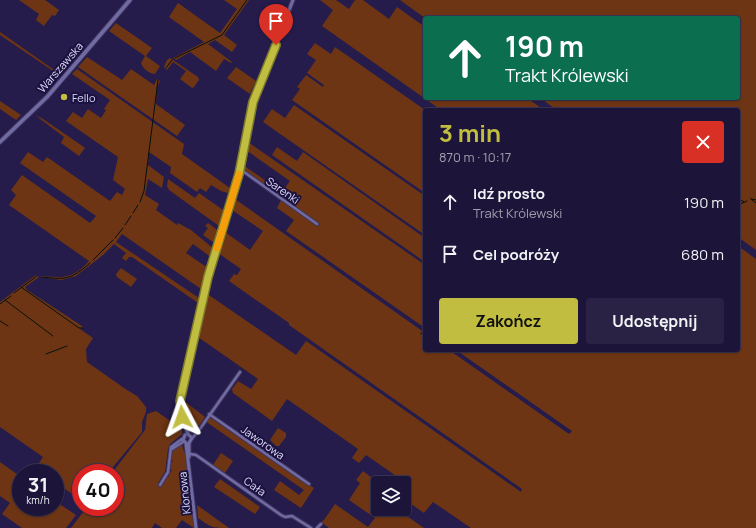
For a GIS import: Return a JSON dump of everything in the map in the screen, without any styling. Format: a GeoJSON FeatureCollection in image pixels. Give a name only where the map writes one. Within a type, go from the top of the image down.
{"type":"FeatureCollection","features":[{"type":"Feature","properties":{"kind":"main road","name":"Warszawska"},"geometry":{"type":"LineString","coordinates":[[0,142],[47,97],[130,0]]}},
{"type":"Feature","properties":{"kind":"street"},"geometry":{"type":"LineString","coordinates":[[185,442],[186,435],[180,401],[208,277],[240,169],[253,102],[293,0]]}},
{"type":"Feature","properties":{"kind":"street","name":"Sarenki"},"geometry":{"type":"LineString","coordinates":[[240,169],[317,224]]}},
{"type":"Feature","properties":{"kind":"street"},"geometry":{"type":"LineString","coordinates":[[160,484],[168,472],[171,450],[192,438],[240,372]]}},
{"type":"Feature","properties":{"kind":"street","name":"Jaworowa"},"geometry":{"type":"LineString","coordinates":[[209,414],[309,484]]}},
{"type":"Feature","properties":{"kind":"street"},"geometry":{"type":"LineString","coordinates":[[186,435],[192,438]]}},
{"type":"Feature","properties":{"kind":"street","name":"Klonowa"},"geometry":{"type":"LineString","coordinates":[[185,442],[189,455],[196,528]]}},
{"type":"Feature","properties":{"kind":"street","name":"Cała"},"geometry":{"type":"LineString","coordinates":[[189,455],[196,455],[281,515],[286,517],[292,516],[311,528]]}},
{"type":"Feature","properties":{"kind":"street"},"geometry":{"type":"LineString","coordinates":[[317,528],[321,524]]}},
{"type":"Feature","properties":{"kind":"shaded area"},"geometry":{"type":"Polygon","coordinates":[[[19,0],[45,0],[59,10],[55,16],[52,15],[44,26],[36,20],[39,14],[19,0]]]}},
{"type":"Feature","properties":{"kind":"shaded area"},"geometry":{"type":"Polygon","coordinates":[[[224,0],[249,0],[224,35],[237,45],[232,52],[215,40],[208,44],[232,62],[231,63],[224,59],[216,71],[190,52],[176,60],[173,58],[204,42],[169,17],[178,3],[220,33],[237,9],[224,0]]]}},
{"type":"Feature","properties":{"kind":"shaded area"},"geometry":{"type":"Polygon","coordinates":[[[320,0],[336,0],[349,9],[355,0],[363,0],[389,19],[397,7],[423,26],[423,97],[322,26],[333,10],[320,0]]]}},
{"type":"Feature","properties":{"kind":"shaded area"},"geometry":{"type":"Polygon","coordinates":[[[400,0],[756,0],[756,250],[740,238],[740,108],[554,108],[543,100],[740,100],[740,16],[423,17],[400,0]]]}},
{"type":"Feature","properties":{"kind":"shaded area"},"geometry":{"type":"Polygon","coordinates":[[[116,23],[152,48],[146,56],[160,66],[155,74],[149,72],[142,65],[141,63],[145,56],[109,31],[116,23]]]}},
{"type":"Feature","properties":{"kind":"shaded area"},"geometry":{"type":"Polygon","coordinates":[[[0,32],[60,74],[59,75],[0,35],[0,32]]]}},
{"type":"Feature","properties":{"kind":"shaded area"},"geometry":{"type":"Polygon","coordinates":[[[315,43],[331,54],[335,47],[423,109],[423,192],[292,100],[300,89],[297,87],[306,75],[323,87],[324,85],[307,73],[316,60],[307,54],[315,43]]]}},
{"type":"Feature","properties":{"kind":"shaded area"},"geometry":{"type":"Polygon","coordinates":[[[87,57],[122,80],[131,69],[154,85],[157,79],[160,81],[157,87],[156,104],[185,125],[177,136],[78,67],[87,57]]]}},
{"type":"Feature","properties":{"kind":"shaded area"},"geometry":{"type":"Polygon","coordinates":[[[170,58],[198,77],[199,80],[194,87],[192,88],[180,79],[186,71],[173,62],[167,70],[164,67],[167,60],[170,58]]]}},
{"type":"Feature","properties":{"kind":"shaded area"},"geometry":{"type":"Polygon","coordinates":[[[236,67],[256,81],[250,94],[227,78],[236,67]]]}},
{"type":"Feature","properties":{"kind":"shaded area"},"geometry":{"type":"Polygon","coordinates":[[[77,69],[184,144],[182,154],[230,188],[228,193],[211,185],[206,192],[200,188],[197,192],[170,173],[171,167],[149,152],[148,165],[164,177],[162,188],[148,179],[145,195],[159,204],[156,210],[177,225],[178,223],[191,230],[214,249],[212,258],[193,244],[186,253],[205,266],[208,265],[201,289],[122,234],[116,242],[199,298],[198,303],[132,257],[129,257],[126,261],[122,258],[126,253],[114,244],[103,255],[76,276],[61,280],[41,277],[68,276],[78,271],[89,261],[9,205],[16,195],[11,190],[22,175],[90,223],[96,216],[20,163],[28,152],[43,162],[47,157],[110,201],[117,192],[122,195],[125,189],[113,180],[118,157],[66,121],[73,112],[82,118],[88,109],[101,118],[106,110],[104,109],[110,100],[72,74],[77,69]]]}},
{"type":"Feature","properties":{"kind":"shaded area"},"geometry":{"type":"Polygon","coordinates":[[[427,100],[530,100],[541,108],[438,108],[427,100]]]}},
{"type":"Feature","properties":{"kind":"shaded area"},"geometry":{"type":"Polygon","coordinates":[[[0,101],[21,115],[16,120],[0,109],[0,101]]]}},
{"type":"Feature","properties":{"kind":"shaded area"},"geometry":{"type":"Polygon","coordinates":[[[294,105],[423,195],[423,234],[263,122],[272,109],[285,118],[294,105]]]}},
{"type":"Feature","properties":{"kind":"shaded area"},"geometry":{"type":"Polygon","coordinates":[[[35,115],[85,148],[79,156],[61,143],[64,137],[35,115]]]}},
{"type":"Feature","properties":{"kind":"shaded area"},"geometry":{"type":"Polygon","coordinates":[[[248,142],[423,264],[423,327],[286,231],[294,220],[277,208],[281,200],[242,172],[243,165],[282,192],[290,181],[246,150],[248,142]]]}},
{"type":"Feature","properties":{"kind":"shaded area"},"geometry":{"type":"Polygon","coordinates":[[[277,147],[297,161],[303,152],[423,237],[423,261],[272,155],[277,147]]]}},
{"type":"Feature","properties":{"kind":"shaded area"},"geometry":{"type":"Polygon","coordinates":[[[168,179],[195,198],[199,193],[226,212],[222,225],[219,226],[169,190],[167,186],[168,179]]]}},
{"type":"Feature","properties":{"kind":"shaded area"},"geometry":{"type":"Polygon","coordinates":[[[235,199],[423,332],[423,352],[452,352],[569,434],[572,431],[459,352],[740,352],[740,247],[756,259],[756,528],[471,528],[433,502],[424,513],[411,504],[411,476],[396,476],[366,455],[359,463],[352,458],[358,449],[287,399],[272,421],[233,393],[232,389],[238,381],[251,389],[258,379],[198,337],[206,293],[296,355],[306,341],[521,492],[522,489],[229,281],[234,274],[237,275],[241,269],[218,253],[225,232],[250,250],[263,231],[232,210],[235,199]]]}},
{"type":"Feature","properties":{"kind":"shaded area"},"geometry":{"type":"Polygon","coordinates":[[[208,223],[218,231],[216,244],[203,235],[208,228],[205,226],[208,223]]]}},
{"type":"Feature","properties":{"kind":"shaded area"},"geometry":{"type":"Polygon","coordinates":[[[121,268],[137,279],[131,287],[117,277],[116,274],[121,268]]]}},
{"type":"Feature","properties":{"kind":"shaded area"},"geometry":{"type":"Polygon","coordinates":[[[36,275],[39,277],[25,287],[27,290],[82,326],[83,328],[80,329],[93,338],[86,349],[87,362],[137,396],[146,407],[146,412],[142,422],[142,432],[115,464],[72,464],[72,494],[64,488],[64,464],[38,464],[43,457],[0,427],[0,302],[36,275]]]}},
{"type":"Feature","properties":{"kind":"shaded area"},"geometry":{"type":"Polygon","coordinates":[[[183,400],[205,417],[199,426],[186,417],[189,432],[183,409],[183,400]]]}},
{"type":"Feature","properties":{"kind":"shaded area"},"geometry":{"type":"Polygon","coordinates":[[[156,411],[182,429],[182,434],[170,444],[165,472],[158,483],[161,485],[167,477],[169,477],[168,475],[172,470],[170,469],[171,462],[173,462],[171,459],[173,449],[182,445],[186,457],[194,528],[182,520],[176,528],[162,528],[155,523],[152,528],[71,528],[80,516],[124,516],[124,464],[119,464],[145,430],[147,414],[156,411]]]}},
{"type":"Feature","properties":{"kind":"shaded area"},"geometry":{"type":"Polygon","coordinates":[[[209,417],[314,488],[301,508],[274,490],[280,481],[299,495],[304,490],[205,421],[209,417]]]}},
{"type":"Feature","properties":{"kind":"shaded area"},"geometry":{"type":"Polygon","coordinates":[[[278,428],[286,433],[286,437],[279,446],[276,446],[270,440],[278,428]]]}},
{"type":"Feature","properties":{"kind":"shaded area"},"geometry":{"type":"Polygon","coordinates":[[[221,453],[233,461],[225,473],[213,465],[221,453]]]}},
{"type":"Feature","properties":{"kind":"shaded area"},"geometry":{"type":"Polygon","coordinates":[[[0,462],[12,471],[12,516],[64,516],[64,507],[72,512],[72,516],[75,516],[66,528],[22,528],[2,514],[10,503],[0,496],[0,462]]]}},
{"type":"Feature","properties":{"kind":"shaded area"},"geometry":{"type":"Polygon","coordinates":[[[363,471],[371,477],[371,515],[349,500],[360,483],[356,480],[363,471]]]}},
{"type":"Feature","properties":{"kind":"shaded area"},"geometry":{"type":"Polygon","coordinates":[[[220,479],[260,507],[255,514],[214,487],[220,479]]]}},
{"type":"Feature","properties":{"kind":"shaded area"},"geometry":{"type":"Polygon","coordinates":[[[335,504],[368,527],[375,518],[372,516],[407,516],[424,528],[329,528],[321,522],[335,504]]]}},
{"type":"Feature","properties":{"kind":"shaded area"},"geometry":{"type":"Polygon","coordinates":[[[197,505],[229,528],[212,527],[206,524],[198,518],[197,505]]]}},
{"type":"Feature","properties":{"kind":"waterway"},"geometry":{"type":"LineString","coordinates":[[175,58],[222,35],[247,0]]}},
{"type":"Feature","properties":{"kind":"waterway"},"geometry":{"type":"LineString","coordinates":[[166,68],[172,60]]}},
{"type":"Feature","properties":{"kind":"waterway"},"geometry":{"type":"LineString","coordinates":[[140,202],[144,191],[158,80]]}},
{"type":"Feature","properties":{"kind":"waterway"},"geometry":{"type":"LineString","coordinates":[[740,199],[744,202]]}},
{"type":"Feature","properties":{"kind":"waterway"},"geometry":{"type":"LineString","coordinates":[[751,199],[756,203]]}},
{"type":"Feature","properties":{"kind":"waterway"},"geometry":{"type":"LineString","coordinates":[[751,199],[756,200]]}},
{"type":"Feature","properties":{"kind":"waterway"},"geometry":{"type":"LineString","coordinates":[[740,204],[747,201]]}},
{"type":"Feature","properties":{"kind":"waterway"},"geometry":{"type":"LineString","coordinates":[[133,213],[138,205]]}},
{"type":"Feature","properties":{"kind":"waterway"},"geometry":{"type":"LineString","coordinates":[[125,225],[131,216]]}},
{"type":"Feature","properties":{"kind":"waterway"},"geometry":{"type":"LineString","coordinates":[[115,238],[123,228]]}},
{"type":"Feature","properties":{"kind":"waterway"},"geometry":{"type":"LineString","coordinates":[[93,260],[113,240]]}},
{"type":"Feature","properties":{"kind":"waterway"},"geometry":{"type":"LineString","coordinates":[[42,277],[68,277],[90,263]]}},
{"type":"Feature","properties":{"kind":"waterway"},"geometry":{"type":"LineString","coordinates":[[14,293],[37,276]]}},
{"type":"Feature","properties":{"kind":"waterway"},"geometry":{"type":"LineString","coordinates":[[21,287],[79,328],[83,328]]}},
{"type":"Feature","properties":{"kind":"waterway"},"geometry":{"type":"LineString","coordinates":[[0,304],[11,296]]}},
{"type":"Feature","properties":{"kind":"waterway"},"geometry":{"type":"LineString","coordinates":[[5,300],[53,336]]}},
{"type":"Feature","properties":{"kind":"waterway"},"geometry":{"type":"LineString","coordinates":[[0,321],[8,326]]}},
{"type":"Feature","properties":{"kind":"waterway"},"geometry":{"type":"LineString","coordinates":[[46,354],[67,346]]}},
{"type":"Feature","properties":{"kind":"slow traffic"},"geometry":{"type":"LineString","coordinates":[[217,248],[239,174]]}},
{"type":"Feature","properties":{"kind":"place","name":"Fello"},"geometry":{"type":"Point","coordinates":[64,97]}},
{"type":"Feature","properties":{"kind":"route"},"geometry":{"type":"LineString","coordinates":[[182,417],[180,401],[208,277],[235,190],[253,102],[276,45]]}}]}
